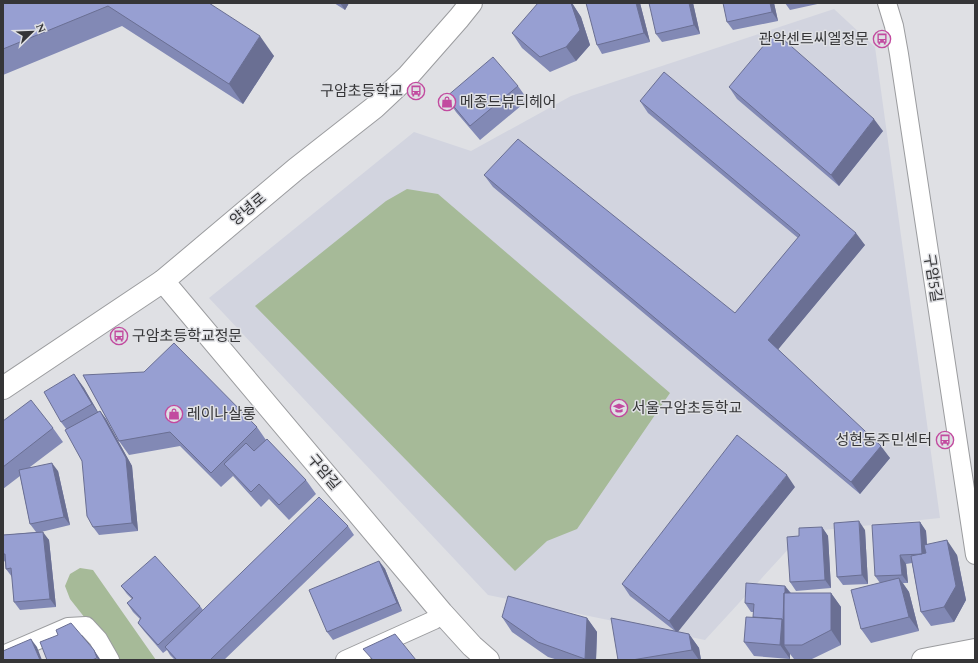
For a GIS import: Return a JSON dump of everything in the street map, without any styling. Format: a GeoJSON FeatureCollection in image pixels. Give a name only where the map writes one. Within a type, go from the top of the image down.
{"type":"FeatureCollection","features":[{"type":"Feature","properties":{"kind":"main road","name":"양녕로"},"geometry":{"type":"LineString","coordinates":[[3,388],[163,281],[296,168],[375,107],[408,76],[471,3]]}},
{"type":"Feature","properties":{"kind":"main road","name":"구암길"},"geometry":{"type":"LineString","coordinates":[[163,281],[442,613],[472,646],[488,660]]}},
{"type":"Feature","properties":{"kind":"main road"},"geometry":{"type":"LineString","coordinates":[[924,660],[975,650]]}},
{"type":"Feature","properties":{"kind":"lane","name":"구암5길"},"geometry":{"type":"LineString","coordinates":[[887,3],[894,26],[899,54],[975,555]]}},
{"type":"Feature","properties":{"kind":"lane"},"geometry":{"type":"LineString","coordinates":[[345,660],[434,620],[442,613]]}},
{"type":"Feature","properties":{"kind":"lane"},"geometry":{"type":"LineString","coordinates":[[3,654],[68,627],[86,626],[98,639],[110,660]]}},
{"type":"Feature","properties":{"kind":"shaded area","name":"서울구암초등학교"},"geometry":{"type":"Polygon","coordinates":[[[834,9],[875,47],[940,518],[804,532],[705,640],[488,595],[209,298],[414,132],[471,151],[571,96],[834,9]]]}},
{"type":"Feature","properties":{"kind":"green space"},"geometry":{"type":"Polygon","coordinates":[[[407,189],[438,194],[670,393],[577,529],[547,541],[515,571],[255,306],[386,201],[407,189]]]}},
{"type":"Feature","properties":{"kind":"green space"},"geometry":{"type":"Polygon","coordinates":[[[80,568],[93,570],[156,660],[114,660],[100,637],[70,599],[65,586],[70,574],[80,568]]]}},
{"type":"Feature","properties":{"kind":"building"},"geometry":{"type":"Polygon","coordinates":[[[3,3],[209,3],[260,36],[229,84],[108,6],[3,49],[3,3]]]}},
{"type":"Feature","properties":{"kind":"building"},"geometry":{"type":"Polygon","coordinates":[[[538,3],[571,3],[580,30],[566,47],[540,57],[512,33],[538,3]]]}},
{"type":"Feature","properties":{"kind":"building"},"geometry":{"type":"Polygon","coordinates":[[[586,3],[636,3],[644,33],[597,45],[586,3]]]}},
{"type":"Feature","properties":{"kind":"building"},"geometry":{"type":"Polygon","coordinates":[[[649,3],[689,3],[694,25],[656,34],[649,3]]]}},
{"type":"Feature","properties":{"kind":"building"},"geometry":{"type":"Polygon","coordinates":[[[723,3],[770,3],[772,12],[727,22],[723,3]]]}},
{"type":"Feature","properties":{"kind":"building"},"geometry":{"type":"Polygon","coordinates":[[[775,32],[874,119],[831,175],[729,87],[775,32]]]}},
{"type":"Feature","properties":{"kind":"building"},"geometry":{"type":"Polygon","coordinates":[[[493,57],[518,86],[470,126],[446,97],[493,57]]]}},
{"type":"Feature","properties":{"kind":"building"},"geometry":{"type":"Polygon","coordinates":[[[664,72],[856,233],[768,340],[881,446],[851,482],[484,175],[518,139],[735,313],[800,235],[640,101],[664,72]]]}},
{"type":"Feature","properties":{"kind":"building"},"geometry":{"type":"Polygon","coordinates":[[[174,343],[257,427],[211,473],[170,432],[119,441],[83,375],[144,372],[174,343]]]}},
{"type":"Feature","properties":{"kind":"building"},"geometry":{"type":"Polygon","coordinates":[[[74,374],[92,404],[61,422],[44,392],[74,374]]]}},
{"type":"Feature","properties":{"kind":"building"},"geometry":{"type":"Polygon","coordinates":[[[31,400],[53,428],[3,467],[3,421],[31,400]]]}},
{"type":"Feature","properties":{"kind":"building"},"geometry":{"type":"Polygon","coordinates":[[[100,411],[126,458],[132,523],[93,527],[87,516],[82,461],[65,430],[100,411]]]}},
{"type":"Feature","properties":{"kind":"building"},"geometry":{"type":"Polygon","coordinates":[[[737,435],[787,475],[669,621],[622,584],[737,435]]]}},
{"type":"Feature","properties":{"kind":"building"},"geometry":{"type":"Polygon","coordinates":[[[267,439],[306,480],[279,505],[259,484],[251,492],[224,464],[246,443],[254,451],[267,439]]]}},
{"type":"Feature","properties":{"kind":"building"},"geometry":{"type":"Polygon","coordinates":[[[52,463],[64,517],[30,524],[19,470],[52,463]]]}},
{"type":"Feature","properties":{"kind":"building"},"geometry":{"type":"Polygon","coordinates":[[[319,497],[348,526],[210,660],[177,660],[165,647],[319,497]]]}},
{"type":"Feature","properties":{"kind":"building"},"geometry":{"type":"Polygon","coordinates":[[[859,521],[862,575],[837,577],[834,523],[859,521]]]}},
{"type":"Feature","properties":{"kind":"building"},"geometry":{"type":"Polygon","coordinates":[[[920,522],[922,554],[900,555],[902,575],[875,576],[872,525],[920,522]]]}},
{"type":"Feature","properties":{"kind":"building"},"geometry":{"type":"Polygon","coordinates":[[[822,527],[825,580],[790,582],[787,537],[799,536],[799,528],[822,527]]]}},
{"type":"Feature","properties":{"kind":"building"},"geometry":{"type":"Polygon","coordinates":[[[43,532],[50,599],[14,602],[11,568],[6,569],[5,554],[3,554],[3,535],[43,532]]]}},
{"type":"Feature","properties":{"kind":"building"},"geometry":{"type":"Polygon","coordinates":[[[947,540],[956,586],[944,607],[921,612],[911,556],[926,553],[924,545],[947,540]]]}},
{"type":"Feature","properties":{"kind":"building"},"geometry":{"type":"Polygon","coordinates":[[[155,556],[200,606],[158,645],[138,623],[141,618],[127,603],[133,598],[121,586],[155,556]]]}},
{"type":"Feature","properties":{"kind":"building"},"geometry":{"type":"Polygon","coordinates":[[[379,561],[397,603],[327,632],[309,590],[379,561]]]}},
{"type":"Feature","properties":{"kind":"building"},"geometry":{"type":"Polygon","coordinates":[[[899,578],[909,617],[861,629],[851,590],[899,578]]]}},
{"type":"Feature","properties":{"kind":"building"},"geometry":{"type":"Polygon","coordinates":[[[746,583],[785,586],[783,621],[782,619],[753,617],[754,604],[745,603],[746,583]]]}},
{"type":"Feature","properties":{"kind":"building"},"geometry":{"type":"Polygon","coordinates":[[[784,593],[831,593],[831,630],[802,645],[784,645],[784,593]]]}},
{"type":"Feature","properties":{"kind":"building"},"geometry":{"type":"Polygon","coordinates":[[[508,596],[587,618],[585,659],[538,642],[502,617],[508,596]]]}},
{"type":"Feature","properties":{"kind":"building"},"geometry":{"type":"Polygon","coordinates":[[[746,617],[782,619],[780,645],[744,642],[746,617]]]}},
{"type":"Feature","properties":{"kind":"building"},"geometry":{"type":"Polygon","coordinates":[[[611,618],[689,634],[692,650],[632,660],[618,660],[611,618]]]}},
{"type":"Feature","properties":{"kind":"building"},"geometry":{"type":"Polygon","coordinates":[[[71,623],[94,650],[97,658],[92,660],[47,660],[40,642],[58,635],[56,630],[71,623]]]}},
{"type":"Feature","properties":{"kind":"building"},"geometry":{"type":"Polygon","coordinates":[[[395,634],[416,660],[373,660],[363,649],[395,634]]]}},
{"type":"Feature","properties":{"kind":"building"},"geometry":{"type":"Polygon","coordinates":[[[31,639],[40,660],[3,660],[3,651],[31,639]]]}},
{"type":"Feature","properties":{"kind":"place","name":"관악센트씨엘정문"},"geometry":{"type":"Point","coordinates":[882,39]}},
{"type":"Feature","properties":{"kind":"place","name":"구암초등학교"},"geometry":{"type":"Point","coordinates":[416,91]}},
{"type":"Feature","properties":{"kind":"place","name":"메종드뷰티헤어"},"geometry":{"type":"Point","coordinates":[447,102]}},
{"type":"Feature","properties":{"kind":"place","name":"구암초등학교정문"},"geometry":{"type":"Point","coordinates":[119,336]}},
{"type":"Feature","properties":{"kind":"place","name":"서울구암초등학교"},"geometry":{"type":"Point","coordinates":[619,408]}},
{"type":"Feature","properties":{"kind":"place","name":"레이나살롱"},"geometry":{"type":"Point","coordinates":[174,414]}},
{"type":"Feature","properties":{"kind":"place","name":"성현동주민센터"},"geometry":{"type":"Point","coordinates":[945,440]}}]}
